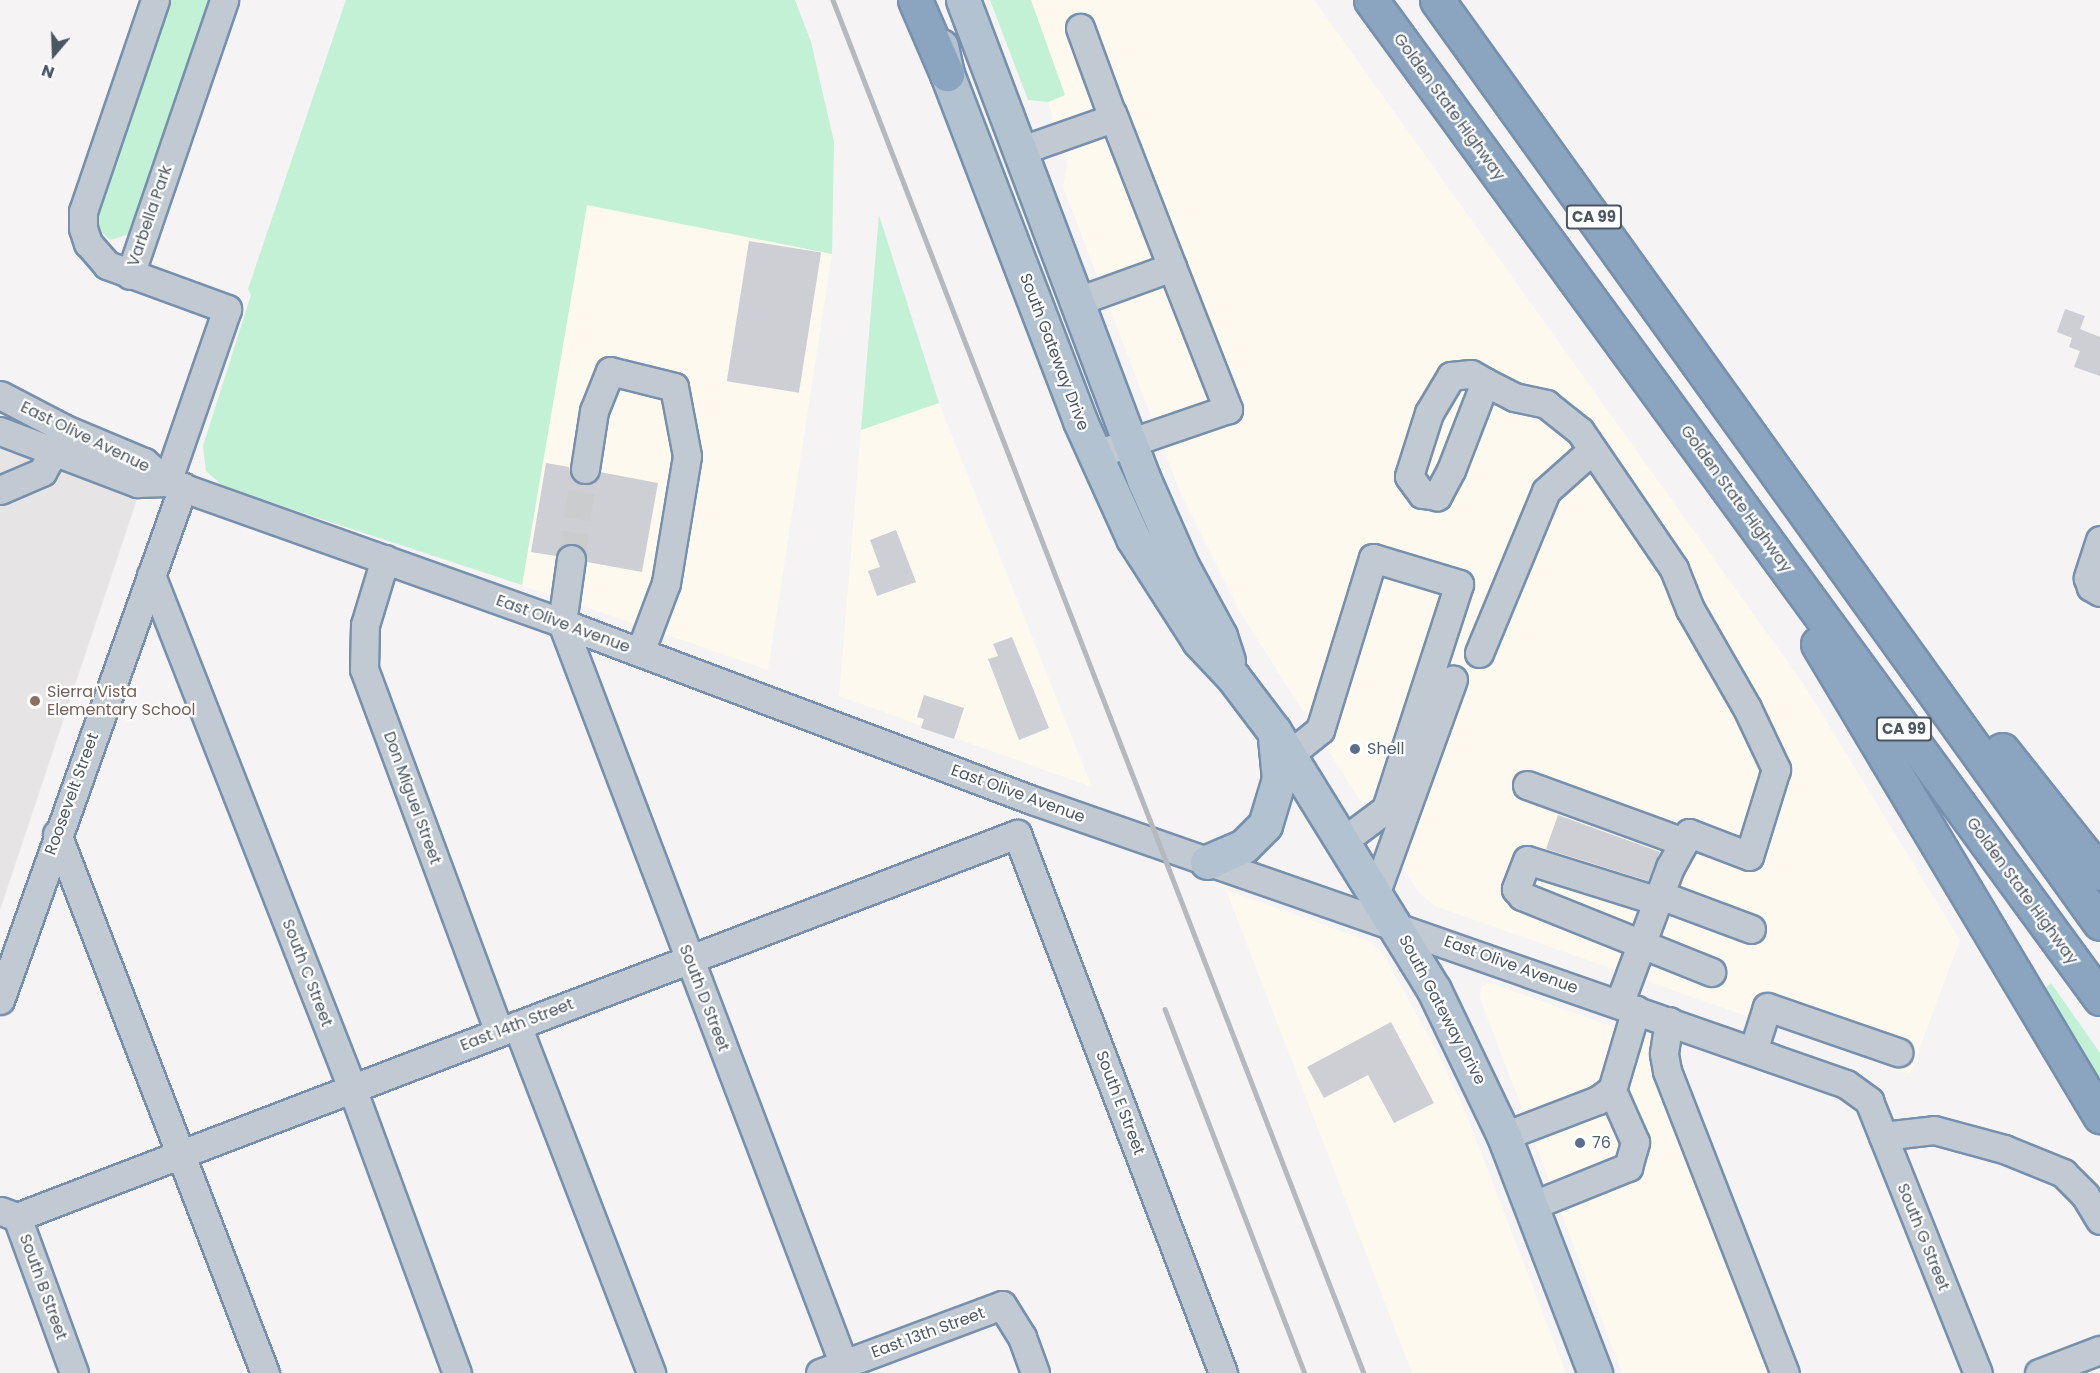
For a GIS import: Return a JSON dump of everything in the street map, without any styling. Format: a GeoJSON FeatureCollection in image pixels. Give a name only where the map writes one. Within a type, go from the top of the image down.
{"type":"FeatureCollection","features":[{"type":"Feature","properties":{"kind":"highway"},"geometry":{"type":"LineString","coordinates":[[915,0],[947,74]]}},
{"type":"Feature","properties":{"kind":"highway","name":"Golden State Highway"},"geometry":{"type":"LineString","coordinates":[[1371,0],[2100,998]]}},
{"type":"Feature","properties":{"kind":"highway","name":"CA 99"},"geometry":{"type":"LineString","coordinates":[[1437,0],[2100,922]]}},
{"type":"Feature","properties":{"kind":"highway"},"geometry":{"type":"LineString","coordinates":[[1751,435],[2100,873]]}},
{"type":"Feature","properties":{"kind":"highway"},"geometry":{"type":"LineString","coordinates":[[1707,460],[2100,1116]]}},
{"type":"Feature","properties":{"kind":"main road","name":"South Gateway Drive"},"geometry":{"type":"LineString","coordinates":[[928,0],[947,74],[1094,454],[1133,538],[1165,594],[1199,641],[1233,677],[1281,743],[1396,924],[1472,1063],[1531,1206],[1595,1373]]}},
{"type":"Feature","properties":{"kind":"main road","name":"South Gateway Drive"},"geometry":{"type":"LineString","coordinates":[[963,0],[1022,150],[1131,443],[1182,566],[1220,636],[1233,677]]}},
{"type":"Feature","properties":{"kind":"main road"},"geometry":{"type":"LineString","coordinates":[[982,165],[1022,150]]}},
{"type":"Feature","properties":{"kind":"main road"},"geometry":{"type":"LineString","coordinates":[[1207,862],[1244,846],[1265,825],[1279,779],[1281,743]]}},
{"type":"Feature","properties":{"kind":"street","name":"Varbella Park"},"geometry":{"type":"LineString","coordinates":[[155,0],[83,211],[87,243],[106,265],[130,275],[224,0]]}},
{"type":"Feature","properties":{"kind":"street"},"geometry":{"type":"LineString","coordinates":[[1080,28],[1227,409],[1094,454]]}},
{"type":"Feature","properties":{"kind":"street"},"geometry":{"type":"LineString","coordinates":[[1022,150],[1113,118],[1112,113]]}},
{"type":"Feature","properties":{"kind":"street"},"geometry":{"type":"LineString","coordinates":[[1078,301],[1172,267]]}},
{"type":"Feature","properties":{"kind":"street","name":"Roosevelt Street"},"geometry":{"type":"LineString","coordinates":[[0,1000],[57,834],[151,575],[175,484],[227,309],[130,275]]}},
{"type":"Feature","properties":{"kind":"street"},"geometry":{"type":"LineString","coordinates":[[585,470],[594,411],[610,371],[674,387],[687,456],[666,583],[640,652]]}},
{"type":"Feature","properties":{"kind":"street"},"geometry":{"type":"LineString","coordinates":[[1485,382],[1514,397],[1546,404],[1580,431],[1674,568],[1690,609],[1747,708],[1776,769],[1749,856],[1689,833],[1659,898],[1641,945],[1612,1090],[1635,1142],[1628,1167],[1531,1206]]}},
{"type":"Feature","properties":{"kind":"street","name":"East Olive Avenue"},"geometry":{"type":"LineString","coordinates":[[0,395],[65,429],[144,462],[175,484],[562,622],[1032,800],[1207,862],[1396,924],[1846,1084],[1869,1101]]}},
{"type":"Feature","properties":{"kind":"street"},"geometry":{"type":"LineString","coordinates":[[0,489],[42,472],[56,454],[65,429]]}},
{"type":"Feature","properties":{"kind":"street","name":"East Olive Avenue"},"geometry":{"type":"LineString","coordinates":[[0,431],[137,483],[175,484]]}},
{"type":"Feature","properties":{"kind":"street"},"geometry":{"type":"LineString","coordinates":[[1479,653],[1546,490],[1592,450]]}},
{"type":"Feature","properties":{"kind":"street"},"geometry":{"type":"LineString","coordinates":[[2100,540],[2088,578],[2091,587],[2100,592]]}},
{"type":"Feature","properties":{"kind":"street"},"geometry":{"type":"LineString","coordinates":[[1281,743],[1320,730],[1373,558],[1459,584],[1386,809],[1343,841]]}},
{"type":"Feature","properties":{"kind":"street","name":"Don Miguel Street"},"geometry":{"type":"LineString","coordinates":[[385,559],[365,625],[364,669],[508,1029],[651,1373]]}},
{"type":"Feature","properties":{"kind":"street"},"geometry":{"type":"LineString","coordinates":[[562,622],[571,559]]}},
{"type":"Feature","properties":{"kind":"street","name":"South C Street"},"geometry":{"type":"LineString","coordinates":[[151,575],[352,1089],[457,1373]]}},
{"type":"Feature","properties":{"kind":"street","name":"South D Street"},"geometry":{"type":"LineString","coordinates":[[562,622],[689,959],[836,1370]]}},
{"type":"Feature","properties":{"kind":"street"},"geometry":{"type":"LineString","coordinates":[[1376,892],[1453,679]]}},
{"type":"Feature","properties":{"kind":"street"},"geometry":{"type":"LineString","coordinates":[[1527,786],[1684,842]]}},
{"type":"Feature","properties":{"kind":"street"},"geometry":{"type":"LineString","coordinates":[[1017,834],[1032,800]]}},
{"type":"Feature","properties":{"kind":"street"},"geometry":{"type":"LineString","coordinates":[[57,834],[183,1154],[265,1373]]}},
{"type":"Feature","properties":{"kind":"street","name":"East 14th Street"},"geometry":{"type":"LineString","coordinates":[[8,1214],[183,1154],[1017,834]]}},
{"type":"Feature","properties":{"kind":"street","name":"South E Street"},"geometry":{"type":"LineString","coordinates":[[1017,834],[1223,1373]]}},
{"type":"Feature","properties":{"kind":"street"},"geometry":{"type":"LineString","coordinates":[[1711,972],[1522,896],[1516,889],[1518,877],[1527,861],[1659,898],[1751,929]]}},
{"type":"Feature","properties":{"kind":"street"},"geometry":{"type":"LineString","coordinates":[[1753,1051],[1767,1007],[1898,1052]]}},
{"type":"Feature","properties":{"kind":"street"},"geometry":{"type":"LineString","coordinates":[[1669,1021],[1664,1054],[1667,1071],[1785,1373]]}},
{"type":"Feature","properties":{"kind":"street"},"geometry":{"type":"LineString","coordinates":[[1503,1136],[1598,1100],[1612,1090]]}},
{"type":"Feature","properties":{"kind":"street","name":"South G Street"},"geometry":{"type":"LineString","coordinates":[[1869,1101],[1978,1373]]}},
{"type":"Feature","properties":{"kind":"street"},"geometry":{"type":"LineString","coordinates":[[1883,1136],[1934,1130],[1952,1134],[2063,1173],[2085,1195],[2100,1220]]}},
{"type":"Feature","properties":{"kind":"street","name":"South B Street"},"geometry":{"type":"LineString","coordinates":[[8,1214],[75,1373]]}},
{"type":"Feature","properties":{"kind":"street","name":"East 13th Street"},"geometry":{"type":"LineString","coordinates":[[836,1370],[1002,1305],[1022,1337],[1035,1373]]}},
{"type":"Feature","properties":{"kind":"street"},"geometry":{"type":"LineString","coordinates":[[2039,1373],[2100,1350]]}},
{"type":"Feature","properties":{"kind":"shaded area"},"geometry":{"type":"Polygon","coordinates":[[[1031,0],[1314,0],[1805,686],[1960,940],[1910,1074],[1435,906],[1418,891],[1241,614],[1180,492],[1063,187],[1067,165],[1048,102],[1064,96],[1031,0]]]}},
{"type":"Feature","properties":{"kind":"shaded area"},"geometry":{"type":"Polygon","coordinates":[[[587,205],[832,254],[768,670],[522,585],[587,205]]]}},
{"type":"Feature","properties":{"kind":"shaded area"},"geometry":{"type":"Polygon","coordinates":[[[939,403],[1092,787],[839,696],[861,430],[939,403]]]}},
{"type":"Feature","properties":{"kind":"shaded area","name":"Sierra Vista Elementary School"},"geometry":{"type":"Polygon","coordinates":[[[0,443],[139,493],[0,910],[0,443]]]}},
{"type":"Feature","properties":{"kind":"shaded area"},"geometry":{"type":"Polygon","coordinates":[[[1226,890],[1367,940],[1382,952],[1438,1053],[1465,1111],[1566,1373],[1412,1373],[1226,890]]]}},
{"type":"Feature","properties":{"kind":"shaded area"},"geometry":{"type":"Polygon","coordinates":[[[1491,983],[1658,1043],[1777,1373],[1622,1373],[1480,998],[1481,986],[1491,983]]]}},
{"type":"Feature","properties":{"kind":"green space"},"geometry":{"type":"Polygon","coordinates":[[[166,0],[215,0],[133,233],[110,240],[94,225],[95,210],[166,0]]]}},
{"type":"Feature","properties":{"kind":"green space"},"geometry":{"type":"Polygon","coordinates":[[[346,0],[795,0],[811,42],[834,142],[832,254],[587,205],[522,585],[224,487],[206,471],[203,446],[251,295],[248,289],[346,0]]]}},
{"type":"Feature","properties":{"kind":"green space"},"geometry":{"type":"Polygon","coordinates":[[[990,0],[1031,0],[1065,95],[1048,102],[1028,100],[990,0]]]}},
{"type":"Feature","properties":{"kind":"green space"},"geometry":{"type":"Polygon","coordinates":[[[879,215],[939,403],[861,430],[879,215]]]}},
{"type":"Feature","properties":{"kind":"green space"},"geometry":{"type":"Polygon","coordinates":[[[2051,983],[2100,1053],[2100,1091],[2041,992],[2051,983]]]}},
{"type":"Feature","properties":{"kind":"building"},"geometry":{"type":"Polygon","coordinates":[[[749,241],[821,252],[799,393],[727,381],[749,241]]]}},
{"type":"Feature","properties":{"kind":"building"},"geometry":{"type":"Polygon","coordinates":[[[2065,309],[2085,316],[2080,329],[2100,337],[2100,376],[2074,367],[2080,351],[2069,347],[2072,338],[2057,332],[2065,309]]]}},
{"type":"Feature","properties":{"kind":"building"},"geometry":{"type":"Polygon","coordinates":[[[546,463],[569,467],[571,475],[582,484],[591,483],[600,472],[658,483],[642,572],[587,562],[585,553],[574,544],[565,545],[556,556],[531,552],[546,463]]]}},
{"type":"Feature","properties":{"kind":"building"},"geometry":{"type":"Polygon","coordinates":[[[896,530],[916,582],[877,596],[868,571],[880,567],[870,540],[896,530]]]}},
{"type":"Feature","properties":{"kind":"building"},"geometry":{"type":"Polygon","coordinates":[[[1012,637],[1049,728],[1019,740],[988,659],[998,656],[993,644],[1012,637]]]}},
{"type":"Feature","properties":{"kind":"building"},"geometry":{"type":"Polygon","coordinates":[[[924,695],[964,708],[954,739],[921,728],[924,719],[917,717],[924,695]]]}},
{"type":"Feature","properties":{"kind":"building"},"geometry":{"type":"Polygon","coordinates":[[[1558,815],[1660,852],[1648,881],[1546,849],[1558,815]]]}},
{"type":"Feature","properties":{"kind":"building"},"geometry":{"type":"Polygon","coordinates":[[[1391,1022],[1434,1103],[1394,1123],[1368,1075],[1324,1098],[1307,1067],[1391,1022]]]}},
{"type":"Feature","properties":{"kind":"tunnel"},"geometry":{"type":"LineString","coordinates":[[571,559],[585,469]]}},
{"type":"Feature","properties":{"kind":"railway"},"geometry":{"type":"LineString","coordinates":[[833,0],[1364,1373]]}},
{"type":"Feature","properties":{"kind":"railway"},"geometry":{"type":"LineString","coordinates":[[1165,1009],[1305,1373]]}},
{"type":"Feature","properties":{"kind":"place","name":"Sierra Vista Elementary School"},"geometry":{"type":"Point","coordinates":[35,701]}},
{"type":"Feature","properties":{"kind":"place","name":"Shell"},"geometry":{"type":"Point","coordinates":[1355,749]}},
{"type":"Feature","properties":{"kind":"place","name":"76"},"geometry":{"type":"Point","coordinates":[1580,1143]}}]}
